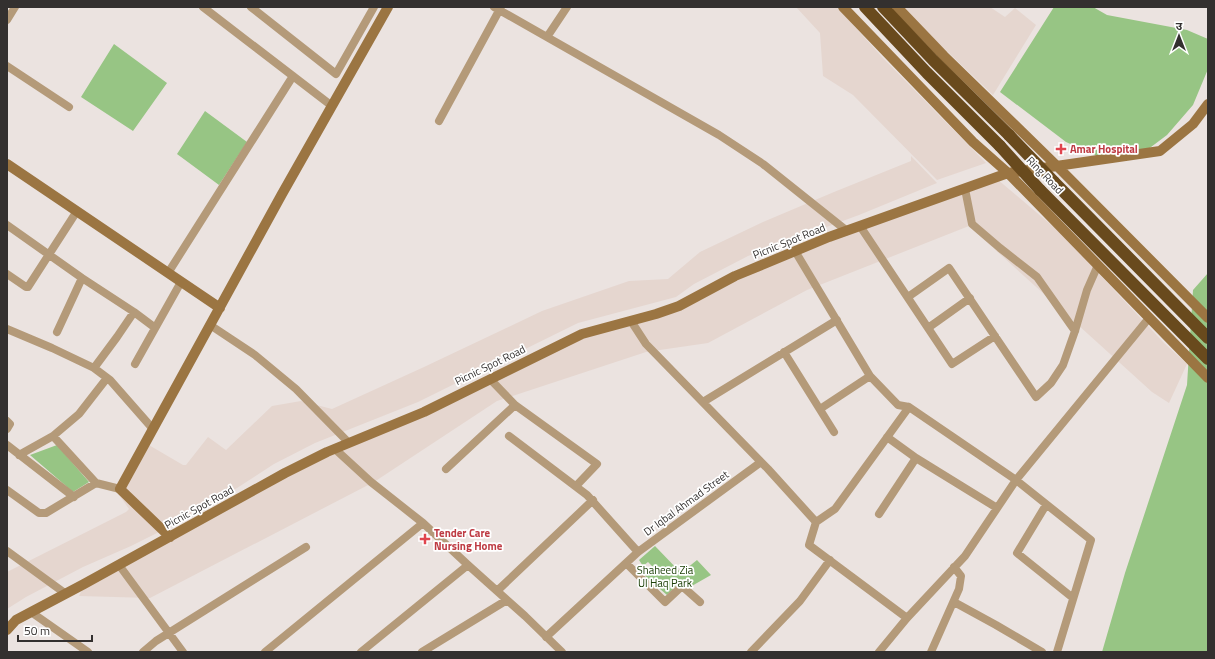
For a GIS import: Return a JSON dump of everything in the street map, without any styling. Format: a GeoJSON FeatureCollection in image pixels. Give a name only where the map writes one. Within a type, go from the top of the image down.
{"type":"FeatureCollection","features":[{"type":"Feature","properties":{"kind":"highway","name":"Ring Road"},"geometry":{"type":"LineString","coordinates":[[865,7],[927,73],[1000,146],[1040,190],[1208,359]]}},
{"type":"Feature","properties":{"kind":"highway","name":"Ring Road"},"geometry":{"type":"LineString","coordinates":[[883,7],[933,60],[1013,131],[1079,208],[1208,338]]}},
{"type":"Feature","properties":{"kind":"street"},"geometry":{"type":"LineString","coordinates":[[7,20],[15,7]]}},
{"type":"Feature","properties":{"kind":"street"},"geometry":{"type":"LineString","coordinates":[[203,7],[332,106]]}},
{"type":"Feature","properties":{"kind":"street"},"geometry":{"type":"LineString","coordinates":[[252,7],[336,74],[374,7]]}},
{"type":"Feature","properties":{"kind":"street"},"geometry":{"type":"LineString","coordinates":[[120,490],[210,325],[388,7]]}},
{"type":"Feature","properties":{"kind":"street"},"geometry":{"type":"LineString","coordinates":[[547,37],[567,7]]}},
{"type":"Feature","properties":{"kind":"street"},"geometry":{"type":"LineString","coordinates":[[843,7],[967,136],[1008,173],[1208,378]]}},
{"type":"Feature","properties":{"kind":"street"},"geometry":{"type":"LineString","coordinates":[[897,7],[1013,131],[1057,166],[1208,318]]}},
{"type":"Feature","properties":{"kind":"street"},"geometry":{"type":"LineString","coordinates":[[439,121],[498,8],[719,135],[762,164],[847,231]]}},
{"type":"Feature","properties":{"kind":"street"},"geometry":{"type":"LineString","coordinates":[[7,66],[69,108]]}},
{"type":"Feature","properties":{"kind":"street"},"geometry":{"type":"LineString","coordinates":[[168,273],[293,76]]}},
{"type":"Feature","properties":{"kind":"street"},"geometry":{"type":"LineString","coordinates":[[1057,166],[1160,151],[1193,124],[1208,104]]}},
{"type":"Feature","properties":{"kind":"street"},"geometry":{"type":"LineString","coordinates":[[990,158],[1013,131]]}},
{"type":"Feature","properties":{"kind":"street"},"geometry":{"type":"LineString","coordinates":[[7,164],[220,308]]}},
{"type":"Feature","properties":{"kind":"street","name":"Picnic Spot Road"},"geometry":{"type":"LineString","coordinates":[[7,630],[16,620],[285,473],[335,449],[424,412],[582,334],[656,314],[679,306],[735,276],[795,251],[1008,173],[1057,166]]}},
{"type":"Feature","properties":{"kind":"street"},"geometry":{"type":"LineString","coordinates":[[964,189],[972,224],[1038,277],[1075,331]]}},
{"type":"Feature","properties":{"kind":"street"},"geometry":{"type":"LineString","coordinates":[[7,274],[28,287],[77,211]]}},
{"type":"Feature","properties":{"kind":"street"},"geometry":{"type":"LineString","coordinates":[[7,224],[82,278],[134,312],[154,328]]}},
{"type":"Feature","properties":{"kind":"street"},"geometry":{"type":"LineString","coordinates":[[860,226],[952,364],[995,336]]}},
{"type":"Feature","properties":{"kind":"street"},"geometry":{"type":"LineString","coordinates":[[795,251],[870,376],[898,406],[909,407],[1016,480],[1090,540],[1057,652]]}},
{"type":"Feature","properties":{"kind":"street"},"geometry":{"type":"LineString","coordinates":[[908,297],[949,268],[1036,397],[1051,383],[1063,365],[1087,290],[1098,265]]}},
{"type":"Feature","properties":{"kind":"street"},"geometry":{"type":"LineString","coordinates":[[57,332],[82,278]]}},
{"type":"Feature","properties":{"kind":"street"},"geometry":{"type":"LineString","coordinates":[[134,364],[181,282]]}},
{"type":"Feature","properties":{"kind":"street"},"geometry":{"type":"LineString","coordinates":[[928,328],[970,298]]}},
{"type":"Feature","properties":{"kind":"street"},"geometry":{"type":"LineString","coordinates":[[94,368],[134,312]]}},
{"type":"Feature","properties":{"kind":"street"},"geometry":{"type":"LineString","coordinates":[[879,652],[907,618],[964,556],[1016,480],[1149,318]]}},
{"type":"Feature","properties":{"kind":"street"},"geometry":{"type":"LineString","coordinates":[[703,402],[837,320]]}},
{"type":"Feature","properties":{"kind":"street"},"geometry":{"type":"LineString","coordinates":[[631,321],[646,344],[761,462],[816,522]]}},
{"type":"Feature","properties":{"kind":"street"},"geometry":{"type":"LineString","coordinates":[[210,325],[255,355],[296,389],[349,443]]}},
{"type":"Feature","properties":{"kind":"street"},"geometry":{"type":"LineString","coordinates":[[7,329],[94,368],[107,378],[153,429]]}},
{"type":"Feature","properties":{"kind":"street"},"geometry":{"type":"LineString","coordinates":[[784,352],[834,432]]}},
{"type":"Feature","properties":{"kind":"street"},"geometry":{"type":"LineString","coordinates":[[820,409],[870,376]]}},
{"type":"Feature","properties":{"kind":"street"},"geometry":{"type":"LineString","coordinates":[[19,455],[53,436],[78,414],[107,378]]}},
{"type":"Feature","properties":{"kind":"street"},"geometry":{"type":"LineString","coordinates":[[490,379],[515,405],[597,464],[576,486]]}},
{"type":"Feature","properties":{"kind":"street"},"geometry":{"type":"LineString","coordinates":[[446,469],[515,405]]}},
{"type":"Feature","properties":{"kind":"street"},"geometry":{"type":"LineString","coordinates":[[907,618],[809,545],[816,522],[835,509],[909,407]]}},
{"type":"Feature","properties":{"kind":"street"},"geometry":{"type":"LineString","coordinates":[[7,421],[10,424],[7,428]]}},
{"type":"Feature","properties":{"kind":"street"},"geometry":{"type":"LineString","coordinates":[[53,436],[96,483],[120,490],[170,537]]}},
{"type":"Feature","properties":{"kind":"street"},"geometry":{"type":"LineString","coordinates":[[509,436],[587,494],[638,552]]}},
{"type":"Feature","properties":{"kind":"street"},"geometry":{"type":"LineString","coordinates":[[887,438],[916,458],[997,508]]}},
{"type":"Feature","properties":{"kind":"street"},"geometry":{"type":"LineString","coordinates":[[7,445],[74,497]]}},
{"type":"Feature","properties":{"kind":"street"},"geometry":{"type":"LineString","coordinates":[[335,449],[371,482],[422,523],[562,652]]}},
{"type":"Feature","properties":{"kind":"street"},"geometry":{"type":"LineString","coordinates":[[879,514],[916,458]]}},
{"type":"Feature","properties":{"kind":"street","name":"Dr Iqbal Ahmad Street"},"geometry":{"type":"LineString","coordinates":[[546,637],[638,552],[761,462]]}},
{"type":"Feature","properties":{"kind":"street"},"geometry":{"type":"LineString","coordinates":[[7,490],[39,513],[42,513],[74,497],[96,483]]}},
{"type":"Feature","properties":{"kind":"street"},"geometry":{"type":"LineString","coordinates":[[497,591],[592,500]]}},
{"type":"Feature","properties":{"kind":"street"},"geometry":{"type":"LineString","coordinates":[[1046,504],[1017,553],[1073,598]]}},
{"type":"Feature","properties":{"kind":"street"},"geometry":{"type":"LineString","coordinates":[[265,652],[422,523]]}},
{"type":"Feature","properties":{"kind":"street"},"geometry":{"type":"LineString","coordinates":[[143,652],[156,640],[306,547]]}},
{"type":"Feature","properties":{"kind":"street"},"geometry":{"type":"LineString","coordinates":[[7,551],[66,594]]}},
{"type":"Feature","properties":{"kind":"street"},"geometry":{"type":"LineString","coordinates":[[751,652],[800,601],[830,560]]}},
{"type":"Feature","properties":{"kind":"street"},"geometry":{"type":"LineString","coordinates":[[626,563],[665,602],[682,586],[700,602]]}},
{"type":"Feature","properties":{"kind":"street"},"geometry":{"type":"LineString","coordinates":[[119,565],[183,652]]}},
{"type":"Feature","properties":{"kind":"street"},"geometry":{"type":"LineString","coordinates":[[361,652],[468,565]]}},
{"type":"Feature","properties":{"kind":"street"},"geometry":{"type":"LineString","coordinates":[[931,652],[959,589],[961,576],[954,567]]}},
{"type":"Feature","properties":{"kind":"street"},"geometry":{"type":"LineString","coordinates":[[422,652],[507,600]]}},
{"type":"Feature","properties":{"kind":"street"},"geometry":{"type":"LineString","coordinates":[[954,602],[1042,652]]}},
{"type":"Feature","properties":{"kind":"street"},"geometry":{"type":"LineString","coordinates":[[31,612],[88,652]]}},
{"type":"Feature","properties":{"kind":"shaded area"},"geometry":{"type":"Polygon","coordinates":[[[796,7],[837,7],[882,57],[986,163],[937,180],[853,95],[823,76],[820,33],[796,7]]]}},
{"type":"Feature","properties":{"kind":"shaded area"},"geometry":{"type":"Polygon","coordinates":[[[903,7],[990,7],[1005,17],[1015,8],[1036,25],[993,95],[903,7]]]}},
{"type":"Feature","properties":{"kind":"shaded area"},"geometry":{"type":"Polygon","coordinates":[[[911,156],[937,183],[859,215],[748,256],[694,284],[676,297],[578,323],[418,402],[315,443],[274,464],[181,521],[131,546],[83,567],[26,597],[7,609],[7,572],[126,512],[129,509],[117,492],[142,441],[183,465],[186,465],[208,437],[226,450],[272,406],[301,401],[332,409],[542,311],[629,281],[668,279],[700,252],[763,222],[911,161],[911,156]]]}},
{"type":"Feature","properties":{"kind":"shaded area"},"geometry":{"type":"Polygon","coordinates":[[[997,179],[1069,240],[1164,343],[1187,364],[1169,403],[1152,392],[969,226],[807,290],[708,343],[646,352],[497,401],[374,482],[150,598],[79,596],[83,588],[316,460],[585,336],[629,324],[791,255],[997,179]]]}},
{"type":"Feature","properties":{"kind":"green space"},"geometry":{"type":"Polygon","coordinates":[[[1054,7],[1093,7],[1107,15],[1187,30],[1208,39],[1208,69],[1193,105],[1167,135],[1147,150],[1097,156],[1066,142],[1000,92],[1054,7]]]}},
{"type":"Feature","properties":{"kind":"green space"},"geometry":{"type":"Polygon","coordinates":[[[114,44],[167,83],[133,131],[81,97],[114,44]]]}},
{"type":"Feature","properties":{"kind":"green space"},"geometry":{"type":"Polygon","coordinates":[[[205,111],[247,142],[219,185],[177,154],[205,111]]]}},
{"type":"Feature","properties":{"kind":"green space"},"geometry":{"type":"Polygon","coordinates":[[[1208,273],[1208,652],[1102,652],[1125,573],[1187,385],[1193,290],[1208,273]]]}},
{"type":"Feature","properties":{"kind":"green space"},"geometry":{"type":"Polygon","coordinates":[[[57,445],[89,482],[73,492],[30,455],[57,445]]]}},
{"type":"Feature","properties":{"kind":"green space","name":"Shaheed Zia Ul Haq Park"},"geometry":{"type":"Polygon","coordinates":[[[655,546],[681,573],[697,560],[711,575],[690,587],[682,580],[667,595],[645,576],[654,568],[648,562],[643,566],[639,560],[655,546]]]}},
{"type":"Feature","properties":{"kind":"place","name":"Amar Hospital"},"geometry":{"type":"Point","coordinates":[1061,149]}},
{"type":"Feature","properties":{"kind":"place","name":"Tender Care Nursing Home"},"geometry":{"type":"Point","coordinates":[425,539]}}]}
